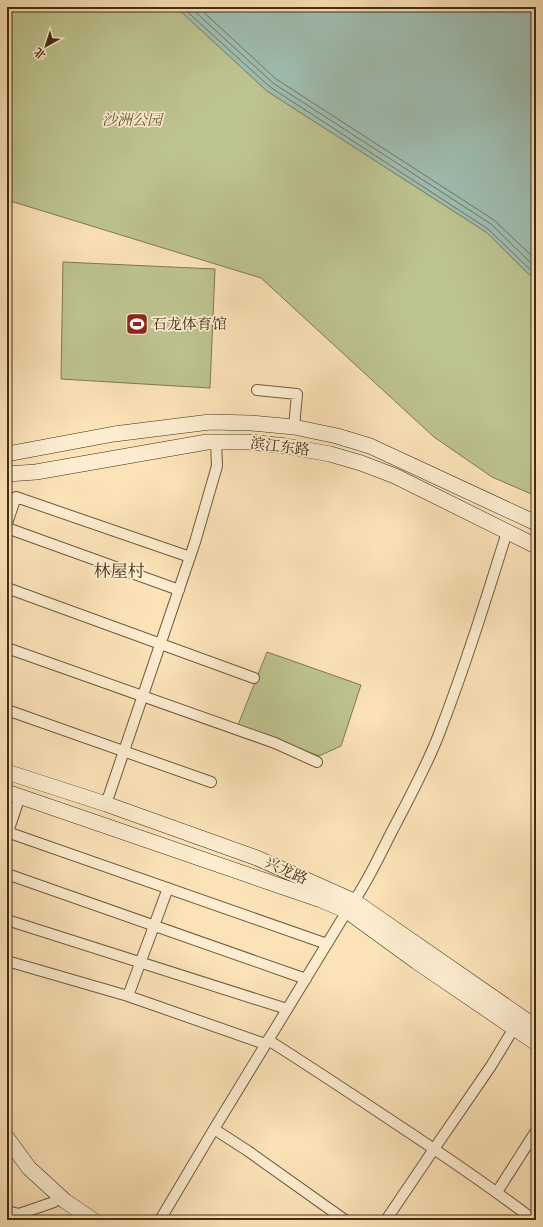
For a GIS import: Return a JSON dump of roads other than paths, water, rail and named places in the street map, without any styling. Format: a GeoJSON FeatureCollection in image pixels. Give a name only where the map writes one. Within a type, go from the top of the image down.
{"type":"FeatureCollection","features":[{"type":"Feature","properties":{"kind":"main road","name":"滨江东路"},"geometry":{"type":"LineString","coordinates":[[7,454],[114,434],[210,422],[251,423],[294,427],[338,436],[370,446],[536,524]]}},
{"type":"Feature","properties":{"kind":"main road","name":"滨江东路"},"geometry":{"type":"LineString","coordinates":[[7,474],[36,472],[216,442],[249,442],[286,446],[330,454],[362,463],[394,476],[536,546]]}},
{"type":"Feature","properties":{"kind":"main road"},"geometry":{"type":"LineString","coordinates":[[7,483],[36,472]]}},
{"type":"Feature","properties":{"kind":"main road","name":"兴龙路"},"geometry":{"type":"LineString","coordinates":[[7,772],[106,804],[257,858],[351,906],[536,1027]]}},
{"type":"Feature","properties":{"kind":"main road","name":"兴龙路"},"geometry":{"type":"LineString","coordinates":[[14,794],[321,900],[351,906],[417,962],[536,1043]]}},
{"type":"Feature","properties":{"kind":"main road"},"geometry":{"type":"LineString","coordinates":[[7,1138],[29,1168],[65,1201],[93,1220]]}},
{"type":"Feature","properties":{"kind":"main road"},"geometry":{"type":"LineString","coordinates":[[7,1153],[29,1180],[54,1202],[79,1220]]}},
{"type":"Feature","properties":{"kind":"street"},"geometry":{"type":"LineString","coordinates":[[257,390],[297,394],[294,427]]}},
{"type":"Feature","properties":{"kind":"street"},"geometry":{"type":"LineString","coordinates":[[106,804],[195,542],[217,466],[216,442]]}},
{"type":"Feature","properties":{"kind":"street"},"geometry":{"type":"LineString","coordinates":[[7,523],[16,497],[190,556]]}},
{"type":"Feature","properties":{"kind":"street"},"geometry":{"type":"LineString","coordinates":[[7,528],[179,590]]}},
{"type":"Feature","properties":{"kind":"street"},"geometry":{"type":"LineString","coordinates":[[160,1220],[266,1042],[351,906],[377,861],[418,781],[439,734],[474,635],[507,532]]}},
{"type":"Feature","properties":{"kind":"street"},"geometry":{"type":"LineString","coordinates":[[7,588],[254,678]]}},
{"type":"Feature","properties":{"kind":"street"},"geometry":{"type":"LineString","coordinates":[[7,648],[275,743],[317,762]]}},
{"type":"Feature","properties":{"kind":"street"},"geometry":{"type":"LineString","coordinates":[[7,710],[211,782]]}},
{"type":"Feature","properties":{"kind":"street"},"geometry":{"type":"LineString","coordinates":[[14,794],[7,833],[326,944]]}},
{"type":"Feature","properties":{"kind":"street"},"geometry":{"type":"LineString","coordinates":[[7,874],[306,979]]}},
{"type":"Feature","properties":{"kind":"street"},"geometry":{"type":"LineString","coordinates":[[128,996],[168,888]]}},
{"type":"Feature","properties":{"kind":"street"},"geometry":{"type":"LineString","coordinates":[[7,920],[287,1010]]}},
{"type":"Feature","properties":{"kind":"street"},"geometry":{"type":"LineString","coordinates":[[7,961],[128,996],[266,1042],[314,1069],[497,1192],[534,1220]]}},
{"type":"Feature","properties":{"kind":"street"},"geometry":{"type":"LineString","coordinates":[[386,1220],[491,1066],[514,1028]]}},
{"type":"Feature","properties":{"kind":"street"},"geometry":{"type":"LineString","coordinates":[[214,1129],[254,1155],[345,1220]]}},
{"type":"Feature","properties":{"kind":"street"},"geometry":{"type":"LineString","coordinates":[[497,1192],[536,1132]]}},
{"type":"Feature","properties":{"kind":"street"},"geometry":{"type":"LineString","coordinates":[[7,1211],[19,1214],[54,1202]]}},
{"type":"Feature","properties":{"kind":"water"},"geometry":{"type":"Polygon","coordinates":[[[176,7],[536,7],[536,281],[486,232],[267,91],[176,7]]]}},
{"type":"Feature","properties":{"kind":"place","name":"石龙体育馆"},"geometry":{"type":"Point","coordinates":[137,324]}},
{"type":"Feature","properties":{"kind":"district","name":"林屋村"},"geometry":{"type":"Point","coordinates":[119,572]}},
{"type":"Feature","properties":{"kind":"park label","name":"沙洲公园"},"geometry":{"type":"Point","coordinates":[132,120]}}]}
